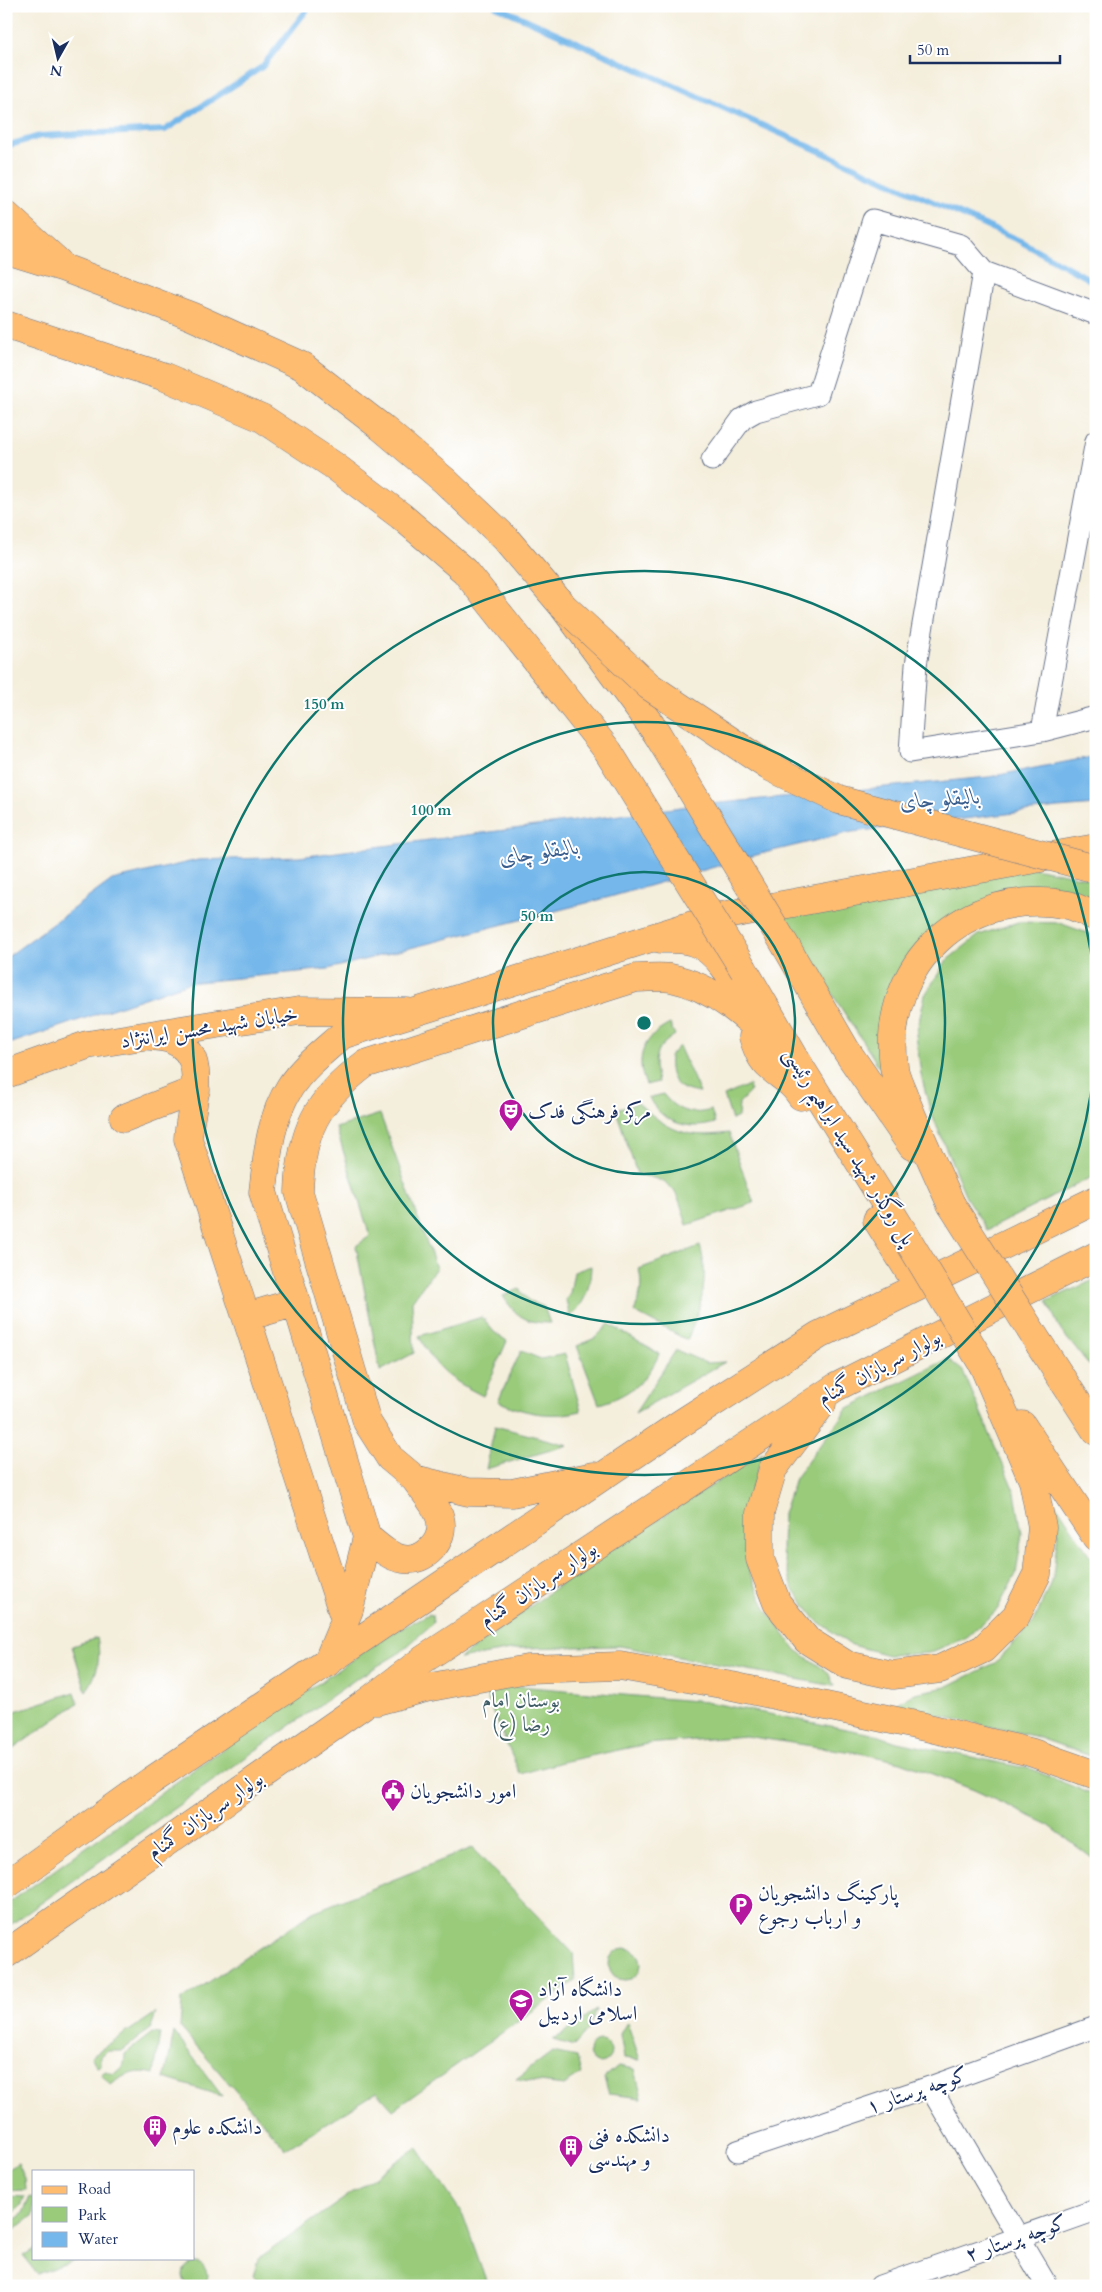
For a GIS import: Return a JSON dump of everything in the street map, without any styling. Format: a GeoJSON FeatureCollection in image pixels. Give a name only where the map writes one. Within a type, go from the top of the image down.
{"type":"FeatureCollection","features":[{"type":"Feature","properties":{"kind":"main road"},"geometry":{"type":"LineString","coordinates":[[6,215],[64,268]]}},
{"type":"Feature","properties":{"kind":"main road"},"geometry":{"type":"LineString","coordinates":[[6,250],[64,268],[191,316],[302,366],[381,427],[444,481],[506,539],[562,605],[656,732],[787,948],[846,1050],[951,1204],[1096,1431]]}},
{"type":"Feature","properties":{"kind":"main road","name":"پل روگذر شهید سید ابراهیم رئیسی"},"geometry":{"type":"LineString","coordinates":[[6,325],[165,377],[262,418],[333,465],[401,516],[465,571],[608,751],[744,970],[802,1070],[984,1365],[1096,1538]]}},
{"type":"Feature","properties":{"kind":"main road"},"geometry":{"type":"LineString","coordinates":[[562,605],[649,686],[768,766],[839,800],[1096,869]]}},
{"type":"Feature","properties":{"kind":"main road"},"geometry":{"type":"LineString","coordinates":[[327,1663],[345,1620],[357,1584],[367,1537],[263,1192],[267,1150],[278,1112],[290,1087],[312,1061],[342,1035],[722,916],[1096,848]]}},
{"type":"Feature","properties":{"kind":"main road"},"geometry":{"type":"LineString","coordinates":[[951,1204],[910,1112],[894,1068],[893,1021],[908,976],[937,939],[976,913],[1022,901],[1069,905],[1096,917]]}},
{"type":"Feature","properties":{"kind":"main road"},"geometry":{"type":"LineString","coordinates":[[647,939],[679,939],[694,942],[711,953],[722,964],[743,998],[758,1052],[772,1069],[793,1084],[912,1276],[931,1281]]}},
{"type":"Feature","properties":{"kind":"main road"},"geometry":{"type":"LineString","coordinates":[[367,1537],[392,1556],[403,1559],[415,1559],[434,1548],[441,1529],[440,1519],[436,1509],[415,1479],[390,1458],[367,1422],[299,1192],[300,1162],[316,1111],[347,1078],[365,1064],[636,978],[669,978],[698,986],[737,1010],[802,1070]]}},
{"type":"Feature","properties":{"kind":"main road","name":"خیابان شهید محسن ایراننژاد"},"geometry":{"type":"LineString","coordinates":[[6,1074],[87,1046],[299,1011],[416,1012]]}},
{"type":"Feature","properties":{"kind":"main road"},"geometry":{"type":"LineString","coordinates":[[149,1036],[173,1040],[188,1052],[195,1067],[196,1090],[188,1139],[345,1620]]}},
{"type":"Feature","properties":{"kind":"main road"},"geometry":{"type":"LineString","coordinates":[[124,1118],[196,1090]]}},
{"type":"Feature","properties":{"kind":"main road"},"geometry":{"type":"LineString","coordinates":[[6,1885],[151,1781],[607,1473],[819,1335],[1096,1200]]}},
{"type":"Feature","properties":{"kind":"main road","name":"بولوار سربازان گمنام"},"geometry":{"type":"LineString","coordinates":[[6,1954],[363,1704],[424,1659],[836,1386],[1096,1256]]}},
{"type":"Feature","properties":{"kind":"main road"},"geometry":{"type":"LineString","coordinates":[[246,1317],[297,1302]]}},
{"type":"Feature","properties":{"kind":"main road"},"geometry":{"type":"LineString","coordinates":[[1040,1345],[1096,1410]]}},
{"type":"Feature","properties":{"kind":"main road"},"geometry":{"type":"LineString","coordinates":[[836,1386],[773,1469],[760,1513],[760,1559],[777,1603],[807,1640],[847,1664],[893,1675],[940,1670],[983,1649],[1016,1616],[1037,1574],[1042,1527],[1033,1481],[984,1365]]}},
{"type":"Feature","properties":{"kind":"main road"},"geometry":{"type":"LineString","coordinates":[[415,1479],[468,1492],[512,1493],[607,1473]]}},
{"type":"Feature","properties":{"kind":"main road"},"geometry":{"type":"LineString","coordinates":[[363,1704],[426,1688],[528,1669],[620,1666],[732,1686],[925,1727],[1030,1752],[1096,1775]]}},
{"type":"Feature","properties":{"kind":"street"},"geometry":{"type":"LineString","coordinates":[[712,460],[742,419],[756,410],[818,394],[873,220],[961,244],[984,272],[1096,314]]}},
{"type":"Feature","properties":{"kind":"street"},"geometry":{"type":"LineString","coordinates":[[984,272],[916,664],[910,752],[1042,731],[1096,717]]}},
{"type":"Feature","properties":{"kind":"street"},"geometry":{"type":"LineString","coordinates":[[1042,731],[1096,441]]}},
{"type":"Feature","properties":{"kind":"street","name":"کوچه پرستار ۱"},"geometry":{"type":"LineString","coordinates":[[738,2151],[930,2087],[1096,2027]]}},
{"type":"Feature","properties":{"kind":"street"},"geometry":{"type":"LineString","coordinates":[[930,2087],[1047,2286]]}},
{"type":"Feature","properties":{"kind":"street","name":"کوچه پرستار ۲"},"geometry":{"type":"LineString","coordinates":[[880,2286],[1096,2210]]}},
{"type":"Feature","properties":{"kind":"green space"},"geometry":{"type":"Polygon","coordinates":[[[1029,867],[1096,880],[1096,900],[1025,891],[933,929],[885,1076],[780,913],[1029,867]]]}},
{"type":"Feature","properties":{"kind":"green space"},"geometry":{"type":"Polygon","coordinates":[[[1018,922],[1059,923],[1096,936],[1096,1175],[987,1230],[967,1199],[930,1110],[921,1075],[916,1035],[925,995],[947,960],[979,935],[1018,922]]]}},
{"type":"Feature","properties":{"kind":"green space"},"geometry":{"type":"Polygon","coordinates":[[[670,1024],[675,1035],[663,1045],[656,1055],[655,1066],[658,1082],[646,1085],[641,1065],[641,1056],[644,1048],[654,1035],[670,1024]]]}},
{"type":"Feature","properties":{"kind":"green space"},"geometry":{"type":"Polygon","coordinates":[[[679,1046],[700,1093],[692,1092],[679,1086],[672,1077],[670,1056],[679,1046]]]}},
{"type":"Feature","properties":{"kind":"green space"},"geometry":{"type":"Polygon","coordinates":[[[749,1085],[750,1092],[739,1103],[738,1117],[732,1120],[724,1096],[749,1085]]]}},
{"type":"Feature","properties":{"kind":"green space"},"geometry":{"type":"Polygon","coordinates":[[[663,1094],[673,1105],[684,1111],[704,1112],[711,1110],[715,1123],[696,1126],[677,1123],[669,1119],[661,1114],[649,1098],[663,1094]]]}},
{"type":"Feature","properties":{"kind":"green space"},"geometry":{"type":"Polygon","coordinates":[[[638,1103],[659,1120],[679,1131],[701,1135],[729,1133],[754,1203],[687,1225],[677,1195],[672,1189],[660,1180],[637,1174],[616,1110],[638,1103]]]}},
{"type":"Feature","properties":{"kind":"green space"},"geometry":{"type":"Polygon","coordinates":[[[380,1114],[436,1268],[412,1301],[414,1353],[380,1371],[356,1246],[370,1236],[336,1128],[380,1114]]]}},
{"type":"Feature","properties":{"kind":"green space"},"geometry":{"type":"Polygon","coordinates":[[[700,1246],[703,1258],[704,1282],[700,1305],[687,1340],[634,1312],[640,1291],[639,1269],[700,1246]]]}},
{"type":"Feature","properties":{"kind":"green space"},"geometry":{"type":"Polygon","coordinates":[[[591,1266],[590,1281],[586,1294],[580,1306],[570,1317],[566,1300],[570,1293],[574,1272],[591,1266]]]}},
{"type":"Feature","properties":{"kind":"green space"},"geometry":{"type":"Polygon","coordinates":[[[1096,1279],[1096,1373],[1061,1331],[1047,1301],[1096,1279]]]}},
{"type":"Feature","properties":{"kind":"green space"},"geometry":{"type":"Polygon","coordinates":[[[519,1289],[528,1300],[544,1307],[550,1323],[528,1320],[512,1309],[503,1296],[519,1289]]]}},
{"type":"Feature","properties":{"kind":"green space"},"geometry":{"type":"Polygon","coordinates":[[[482,1317],[494,1332],[507,1341],[483,1396],[452,1378],[438,1366],[419,1336],[482,1317]]]}},
{"type":"Feature","properties":{"kind":"green space"},"geometry":{"type":"Polygon","coordinates":[[[609,1324],[659,1354],[649,1372],[636,1386],[619,1397],[599,1404],[577,1346],[595,1338],[609,1324]]]}},
{"type":"Feature","properties":{"kind":"green space"},"geometry":{"type":"Polygon","coordinates":[[[676,1350],[706,1363],[725,1362],[635,1413],[676,1350]]]}},
{"type":"Feature","properties":{"kind":"green space"},"geometry":{"type":"Polygon","coordinates":[[[521,1351],[541,1359],[565,1354],[581,1411],[538,1414],[498,1401],[521,1351]]]}},
{"type":"Feature","properties":{"kind":"green space"},"geometry":{"type":"Polygon","coordinates":[[[948,1359],[963,1371],[1015,1493],[1022,1533],[1016,1574],[997,1610],[967,1637],[929,1653],[888,1655],[849,1644],[816,1620],[793,1589],[782,1552],[783,1514],[795,1478],[848,1408],[948,1359]]]}},
{"type":"Feature","properties":{"kind":"green space"},"geometry":{"type":"Polygon","coordinates":[[[495,1426],[568,1445],[486,1469],[495,1426]]]}},
{"type":"Feature","properties":{"kind":"green space"},"geometry":{"type":"Polygon","coordinates":[[[763,1453],[744,1512],[747,1566],[766,1609],[796,1650],[828,1672],[834,1686],[620,1646],[523,1648],[459,1659],[585,1566],[763,1453]]]}},
{"type":"Feature","properties":{"kind":"green space"},"geometry":{"type":"Polygon","coordinates":[[[1055,1503],[1096,1565],[1096,1758],[1034,1736],[893,1706],[915,1693],[946,1687],[995,1663],[1034,1622],[1053,1577],[1058,1531],[1055,1503]]]}},
{"type":"Feature","properties":{"kind":"green space"},"geometry":{"type":"Polygon","coordinates":[[[429,1614],[432,1615],[433,1623],[401,1652],[356,1679],[6,1928],[6,1905],[207,1760],[390,1634],[429,1614]]]}},
{"type":"Feature","properties":{"kind":"green space"},"geometry":{"type":"Polygon","coordinates":[[[97,1638],[98,1666],[86,1691],[72,1646],[97,1638]]]}},
{"type":"Feature","properties":{"kind":"green space","name":"بوستان امام رضا (ع)"},"geometry":{"type":"Polygon","coordinates":[[[482,1683],[707,1702],[877,1735],[897,1742],[1031,1769],[1096,1796],[1096,1861],[1047,1824],[974,1790],[901,1762],[859,1753],[745,1736],[647,1744],[562,1762],[520,1774],[482,1683]]]}},
{"type":"Feature","properties":{"kind":"green space"},"geometry":{"type":"Polygon","coordinates":[[[75,1692],[78,1703],[6,1754],[6,1714],[75,1692]]]}},
{"type":"Feature","properties":{"kind":"green space"},"geometry":{"type":"Polygon","coordinates":[[[472,1848],[573,1953],[575,1981],[393,2110],[377,2092],[286,2149],[180,2027],[182,2000],[313,1912],[472,1848]]]}},
{"type":"Feature","properties":{"kind":"green space"},"geometry":{"type":"Polygon","coordinates":[[[625,1948],[637,1952],[641,1964],[637,1976],[625,1980],[613,1976],[609,1964],[613,1952],[625,1948]]]}},
{"type":"Feature","properties":{"kind":"green space"},"geometry":{"type":"Polygon","coordinates":[[[596,2010],[589,2029],[574,2046],[553,2040],[596,2010]]]}},
{"type":"Feature","properties":{"kind":"green space"},"geometry":{"type":"Polygon","coordinates":[[[156,2013],[151,2028],[122,2051],[107,2051],[101,2056],[101,2065],[97,2067],[91,2056],[156,2013]]]}},
{"type":"Feature","properties":{"kind":"green space"},"geometry":{"type":"Polygon","coordinates":[[[627,2022],[640,2060],[624,2058],[620,2034],[627,2022]]]}},
{"type":"Feature","properties":{"kind":"green space"},"geometry":{"type":"Polygon","coordinates":[[[174,2032],[222,2096],[165,2078],[174,2032]]]}},
{"type":"Feature","properties":{"kind":"green space"},"geometry":{"type":"Polygon","coordinates":[[[152,2033],[160,2034],[154,2074],[142,2072],[130,2074],[110,2085],[101,2074],[106,2071],[112,2074],[119,2071],[124,2064],[125,2054],[152,2033]]]}},
{"type":"Feature","properties":{"kind":"green space"},"geometry":{"type":"Polygon","coordinates":[[[600,2041],[608,2044],[611,2052],[608,2060],[600,2063],[592,2060],[589,2052],[592,2044],[600,2041]]]}},
{"type":"Feature","properties":{"kind":"green space"},"geometry":{"type":"Polygon","coordinates":[[[552,2052],[577,2057],[581,2074],[564,2085],[516,2079],[552,2052]]]}},
{"type":"Feature","properties":{"kind":"green space"},"geometry":{"type":"Polygon","coordinates":[[[618,2066],[635,2069],[642,2098],[609,2094],[604,2078],[618,2066]]]}},
{"type":"Feature","properties":{"kind":"green space"},"geometry":{"type":"Polygon","coordinates":[[[417,2147],[463,2215],[488,2286],[262,2286],[253,2276],[258,2259],[417,2147]]]}},
{"type":"Feature","properties":{"kind":"green space"},"geometry":{"type":"Polygon","coordinates":[[[18,2163],[25,2179],[26,2190],[6,2191],[6,2170],[18,2163]]]}},
{"type":"Feature","properties":{"kind":"green space"},"geometry":{"type":"Polygon","coordinates":[[[6,2196],[25,2197],[21,2206],[6,2221],[6,2196]]]}},
{"type":"Feature","properties":{"kind":"green space"},"geometry":{"type":"Polygon","coordinates":[[[30,2197],[32,2198],[32,2217],[9,2234],[6,2228],[23,2213],[30,2197]]]}},
{"type":"Feature","properties":{"kind":"green space"},"geometry":{"type":"Polygon","coordinates":[[[32,2250],[32,2260],[80,2260],[37,2274],[23,2256],[32,2250]]]}},
{"type":"Feature","properties":{"kind":"green space"},"geometry":{"type":"Polygon","coordinates":[[[195,2263],[200,2264],[206,2270],[206,2280],[200,2286],[195,2287],[190,2286],[184,2280],[183,2275],[184,2270],[190,2264],[195,2263]]]}},
{"type":"Feature","properties":{"kind":"water","name":"بالیقلو چای"},"geometry":{"type":"Polygon","coordinates":[[[1096,756],[1096,805],[852,832],[760,854],[610,897],[328,969],[188,983],[6,1045],[6,958],[112,880],[198,860],[299,857],[689,806],[989,777],[1096,756]]]}},
{"type":"Feature","properties":{"kind":"waterway"},"geometry":{"type":"LineString","coordinates":[[6,146],[40,136],[165,130],[262,67],[310,6]]}},
{"type":"Feature","properties":{"kind":"waterway"},"geometry":{"type":"LineString","coordinates":[[496,6],[1020,241],[1096,283]]}},
{"type":"Feature","properties":{"kind":"place","name":"مرکز فرهنگی فدک"},"geometry":{"type":"Point","coordinates":[511,1132]}},
{"type":"Feature","properties":{"kind":"place","name":"امور دانشجویان"},"geometry":{"type":"Point","coordinates":[393,1812]}},
{"type":"Feature","properties":{"kind":"place","name":"پارکینگ دانشجویان و ارباب رجوع"},"geometry":{"type":"Point","coordinates":[741,1926]}},
{"type":"Feature","properties":{"kind":"place","name":"دانشگاه آزاد اسلامی اردبیل"},"geometry":{"type":"Point","coordinates":[521,2022]}},
{"type":"Feature","properties":{"kind":"place","name":"دانشکده علوم"},"geometry":{"type":"Point","coordinates":[155,2148]}},
{"type":"Feature","properties":{"kind":"place","name":"دانشکده فنی و مهندسی"},"geometry":{"type":"Point","coordinates":[571,2168]}}]}
